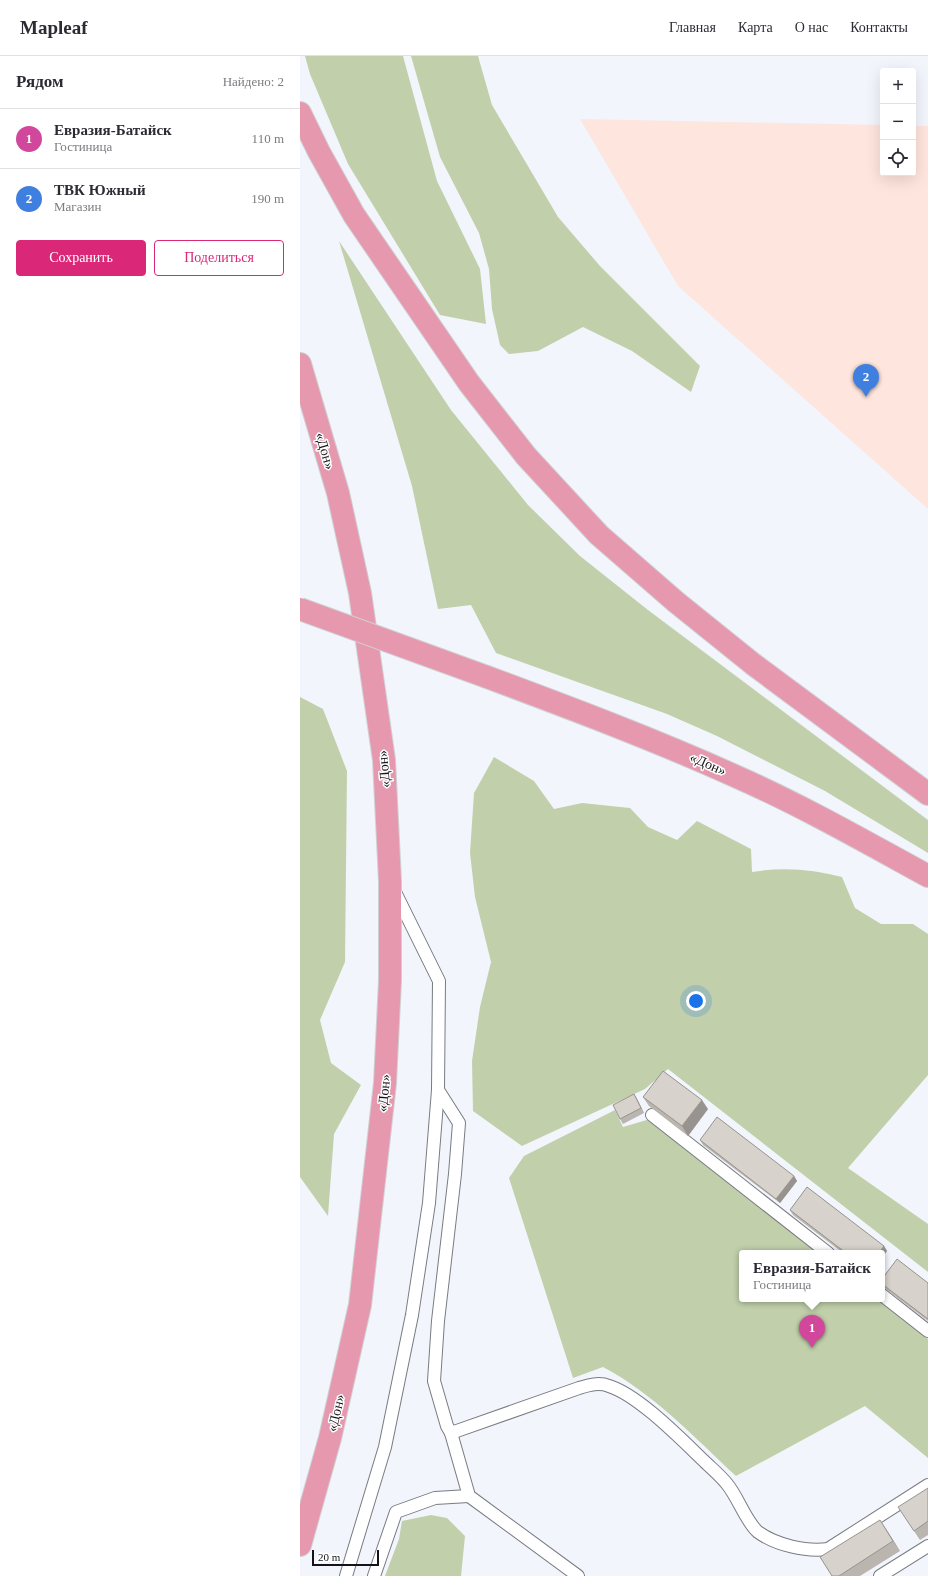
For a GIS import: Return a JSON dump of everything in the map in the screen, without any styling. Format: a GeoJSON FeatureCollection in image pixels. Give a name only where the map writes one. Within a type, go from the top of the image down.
{"type":"FeatureCollection","features":[{"type":"Feature","properties":{"kind":"highway"},"geometry":{"type":"LineString","coordinates":[[300,113],[319,152],[354,215],[469,383],[526,456],[599,535],[676,602],[753,664],[928,794]]}},
{"type":"Feature","properties":{"kind":"highway","name":"«Дон»"},"geometry":{"type":"LineString","coordinates":[[300,364],[338,493],[360,593],[384,760],[390,882],[390,982],[385,1083],[360,1305],[330,1438],[300,1545]]}},
{"type":"Feature","properties":{"kind":"highway","name":"«Дон»"},"geometry":{"type":"LineString","coordinates":[[300,609],[487,677],[657,742],[736,776],[813,813],[928,877]]}},
{"type":"Feature","properties":{"kind":"lane"},"geometry":{"type":"LineString","coordinates":[[346,1576],[385,1447],[412,1315],[429,1204],[438,1090],[439,981],[390,882]]}},
{"type":"Feature","properties":{"kind":"lane"},"geometry":{"type":"LineString","coordinates":[[438,1090],[459,1123],[455,1174],[438,1321],[434,1381],[446,1426],[451,1433],[470,1496],[578,1576]]}},
{"type":"Feature","properties":{"kind":"lane"},"geometry":{"type":"LineString","coordinates":[[652,1115],[824,1250]]}},
{"type":"Feature","properties":{"kind":"lane"},"geometry":{"type":"LineString","coordinates":[[885,1297],[928,1332]]}},
{"type":"Feature","properties":{"kind":"lane"},"geometry":{"type":"LineString","coordinates":[[451,1433],[579,1388],[595,1384],[607,1385],[619,1389],[651,1413],[680,1438],[727,1484],[757,1531],[785,1544],[814,1550],[828,1549],[928,1485]]}},
{"type":"Feature","properties":{"kind":"lane"},"geometry":{"type":"LineString","coordinates":[[374,1576],[396,1512],[435,1498],[470,1496]]}},
{"type":"Feature","properties":{"kind":"lane"},"geometry":{"type":"LineString","coordinates":[[880,1576],[928,1546]]}},
{"type":"Feature","properties":{"kind":"shaded area"},"geometry":{"type":"Polygon","coordinates":[[[580,119],[880,125],[880,176],[916,176],[916,126],[928,126],[928,509],[678,286],[580,119]]]}},
{"type":"Feature","properties":{"kind":"green space"},"geometry":{"type":"Polygon","coordinates":[[[305,56],[403,56],[437,181],[480,269],[486,324],[440,315],[348,164],[310,74],[305,56]]]}},
{"type":"Feature","properties":{"kind":"green space"},"geometry":{"type":"Polygon","coordinates":[[[411,56],[478,56],[492,105],[558,217],[600,266],[700,366],[691,392],[632,351],[583,327],[538,351],[509,354],[500,345],[492,309],[489,269],[479,233],[440,157],[411,56]]]}},
{"type":"Feature","properties":{"kind":"green space"},"geometry":{"type":"Polygon","coordinates":[[[339,241],[451,410],[528,505],[580,556],[648,610],[928,820],[928,853],[825,791],[717,736],[667,714],[496,653],[471,605],[438,609],[412,486],[339,241]]]}},
{"type":"Feature","properties":{"kind":"green space"},"geometry":{"type":"Polygon","coordinates":[[[300,697],[323,709],[347,771],[345,962],[320,1020],[331,1063],[361,1085],[334,1134],[328,1216],[300,1177],[300,697]]]}},
{"type":"Feature","properties":{"kind":"green space"},"geometry":{"type":"Polygon","coordinates":[[[494,757],[534,781],[554,809],[582,803],[630,808],[648,827],[677,840],[697,821],[751,849],[752,872],[786,869],[820,872],[842,877],[855,908],[881,924],[913,924],[928,934],[928,1075],[848,1168],[928,1224],[928,1272],[668,1069],[645,1089],[522,1146],[473,1111],[472,1061],[480,1007],[491,962],[475,897],[470,853],[474,793],[494,757]]]}},
{"type":"Feature","properties":{"kind":"green space"},"geometry":{"type":"Polygon","coordinates":[[[615,1110],[623,1127],[650,1119],[816,1250],[739,1250],[739,1302],[882,1302],[928,1339],[928,1458],[865,1406],[736,1476],[673,1417],[622,1378],[603,1367],[573,1378],[509,1178],[524,1156],[615,1110]]]}},
{"type":"Feature","properties":{"kind":"green space"},"geometry":{"type":"Polygon","coordinates":[[[431,1515],[447,1518],[465,1536],[461,1576],[385,1576],[399,1539],[402,1521],[431,1515]]]}},
{"type":"Feature","properties":{"kind":"building"},"geometry":{"type":"Polygon","coordinates":[[[663,1071],[702,1100],[682,1126],[643,1097],[663,1071]]]}},
{"type":"Feature","properties":{"kind":"building"},"geometry":{"type":"Polygon","coordinates":[[[634,1094],[641,1108],[620,1119],[613,1105],[634,1094]]]}},
{"type":"Feature","properties":{"kind":"building"},"geometry":{"type":"Polygon","coordinates":[[[717,1117],[794,1176],[776,1199],[700,1140],[717,1117]]]}},
{"type":"Feature","properties":{"kind":"building"},"geometry":{"type":"Polygon","coordinates":[[[807,1187],[884,1246],[881,1250],[842,1250],[790,1210],[807,1187]]]}},
{"type":"Feature","properties":{"kind":"building"},"geometry":{"type":"Polygon","coordinates":[[[897,1259],[928,1283],[928,1319],[885,1286],[885,1275],[897,1259]]]}},
{"type":"Feature","properties":{"kind":"building"},"geometry":{"type":"Polygon","coordinates":[[[928,1488],[928,1521],[914,1531],[898,1507],[928,1488]]]}},
{"type":"Feature","properties":{"kind":"building"},"geometry":{"type":"Polygon","coordinates":[[[880,1520],[893,1541],[839,1576],[832,1576],[820,1557],[880,1520]]]}},
{"type":"Feature","properties":{"kind":"place","name":"ТВК Южный"},"geometry":{"type":"Point","coordinates":[866,397]}},
{"type":"Feature","properties":{"kind":"place","name":"Евразия-Батайск"},"geometry":{"type":"Point","coordinates":[812,1348]}}]}
